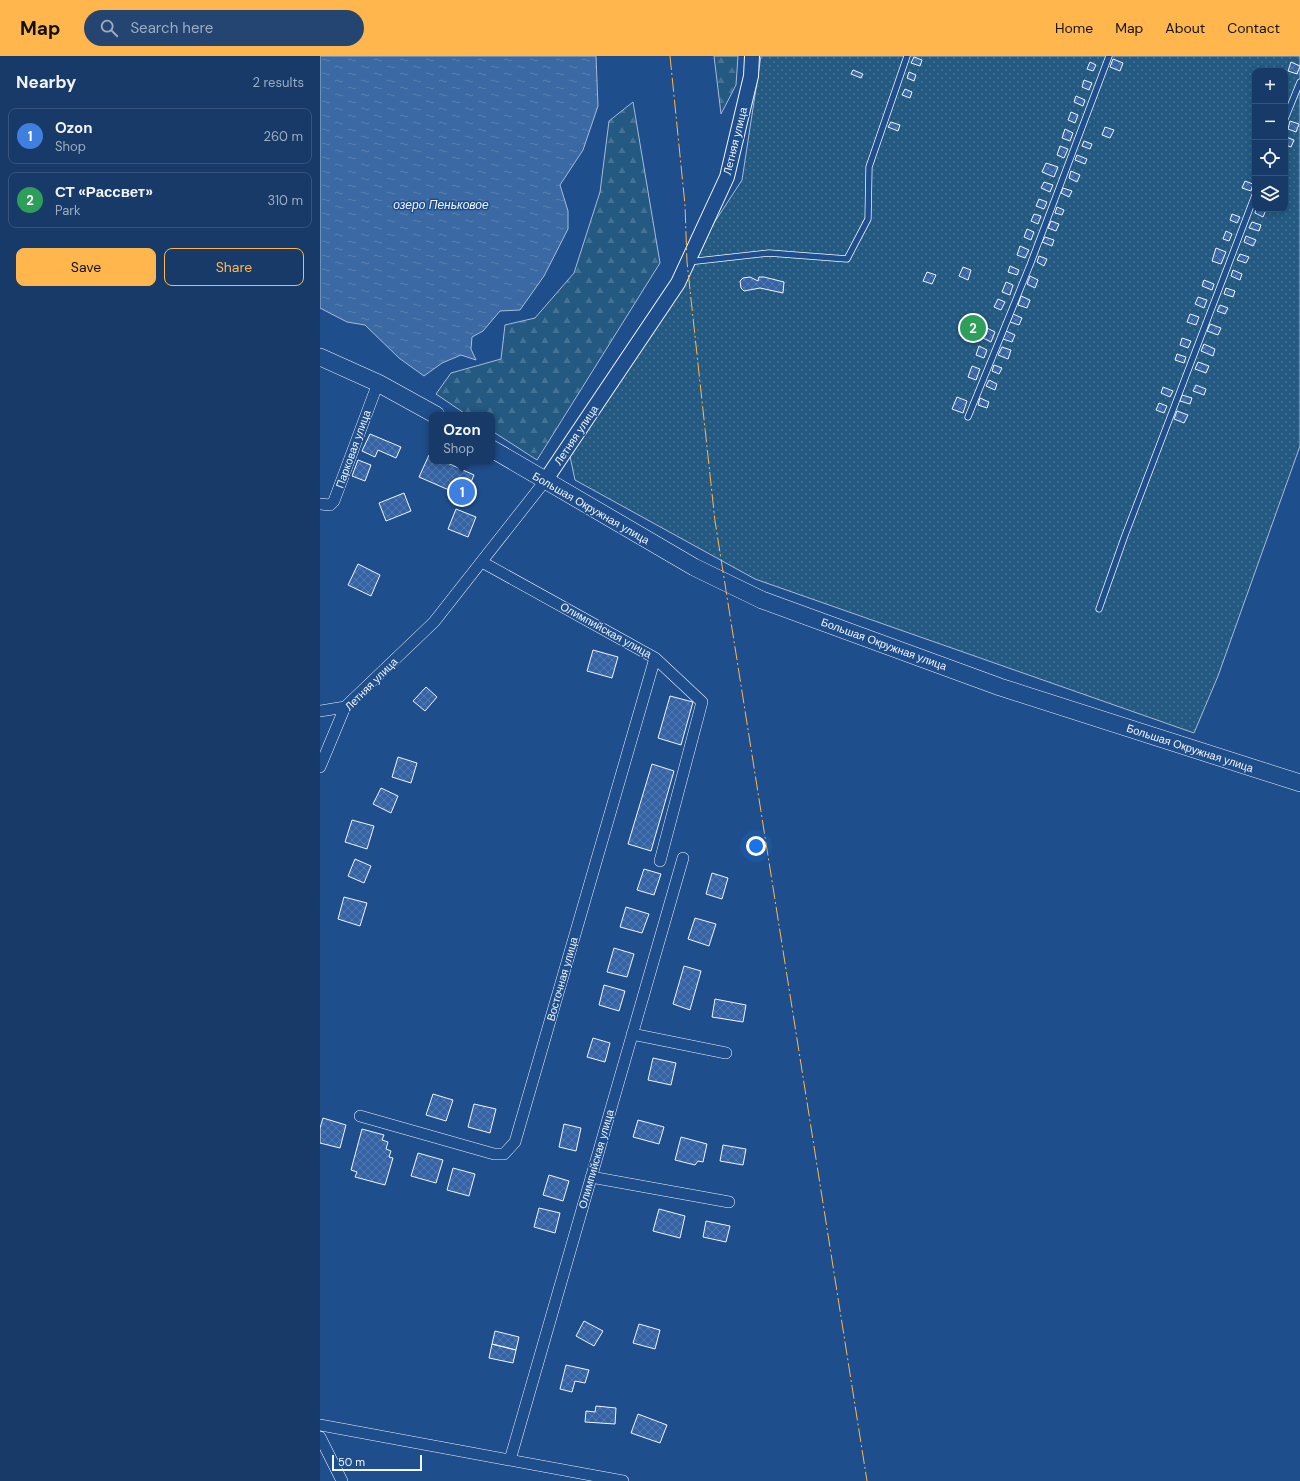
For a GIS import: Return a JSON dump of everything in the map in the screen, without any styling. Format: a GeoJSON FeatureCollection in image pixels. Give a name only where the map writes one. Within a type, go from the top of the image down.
{"type":"FeatureCollection","features":[{"type":"Feature","properties":{"kind":"main road"},"geometry":{"type":"LineString","coordinates":[[320,357],[378,383],[431,412]]}},
{"type":"Feature","properties":{"kind":"main road","name":"Большая Окружная улица"},"geometry":{"type":"LineString","coordinates":[[495,451],[694,567],[762,600],[1000,687],[1300,783]]}},
{"type":"Feature","properties":{"kind":"street","name":"Летняя улица"},"geometry":{"type":"LineString","coordinates":[[320,767],[345,707],[434,622],[482,562],[545,481],[678,283],[727,177],[751,76],[752,56]]}},
{"type":"Feature","properties":{"kind":"street","name":"Парковая улица"},"geometry":{"type":"LineString","coordinates":[[320,505],[330,505],[334,501],[378,383]]}},
{"type":"Feature","properties":{"kind":"street","name":"Олимпийская улица"},"geometry":{"type":"LineString","coordinates":[[482,562],[655,658],[702,702],[660,861]]}},
{"type":"Feature","properties":{"kind":"street","name":"Восточная улица"},"geometry":{"type":"LineString","coordinates":[[360,1116],[494,1154],[504,1154],[515,1142],[655,658]]}},
{"type":"Feature","properties":{"kind":"street"},"geometry":{"type":"LineString","coordinates":[[320,711],[345,707]]}},
{"type":"Feature","properties":{"kind":"street","name":"Олимпийская улица"},"geometry":{"type":"LineString","coordinates":[[510,1460],[683,858]]}},
{"type":"Feature","properties":{"kind":"street"},"geometry":{"type":"LineString","coordinates":[[632,1034],[726,1052]]}},
{"type":"Feature","properties":{"kind":"street"},"geometry":{"type":"LineString","coordinates":[[591,1177],[729,1202]]}},
{"type":"Feature","properties":{"kind":"street"},"geometry":{"type":"LineString","coordinates":[[320,1426],[623,1481]]}},
{"type":"Feature","properties":{"kind":"street"},"geometry":{"type":"LineString","coordinates":[[320,1437],[342,1481]]}},
{"type":"Feature","properties":{"kind":"lane"},"geometry":{"type":"LineString","coordinates":[[688,262],[769,253],[847,258],[868,219],[869,167],[908,56]]}},
{"type":"Feature","properties":{"kind":"lane"},"geometry":{"type":"LineString","coordinates":[[968,417],[1030,265],[1109,56]]}},
{"type":"Feature","properties":{"kind":"lane"},"geometry":{"type":"LineString","coordinates":[[1288,112],[1300,82]]}},
{"type":"Feature","properties":{"kind":"lane"},"geometry":{"type":"LineString","coordinates":[[1099,609],[1124,538],[1252,203]]}},
{"type":"Feature","properties":{"kind":"green space"},"geometry":{"type":"Polygon","coordinates":[[[714,56],[738,56],[736,85],[721,114],[714,56]]]}},
{"type":"Feature","properties":{"kind":"green space"},"geometry":{"type":"Polygon","coordinates":[[[761,56],[1300,56],[1300,446],[1218,676],[1194,733],[755,579],[575,480],[568,447],[742,180],[761,56]]]}},
{"type":"Feature","properties":{"kind":"green space"},"geometry":{"type":"Polygon","coordinates":[[[633,102],[660,263],[537,460],[495,433],[495,412],[463,412],[436,394],[451,373],[501,359],[505,325],[535,318],[574,273],[600,192],[609,121],[633,102]]]}},
{"type":"Feature","properties":{"kind":"water","name":"озеро Пеньковое"},"geometry":{"type":"Polygon","coordinates":[[[320,56],[596,56],[598,106],[583,150],[560,185],[568,211],[568,229],[544,276],[520,310],[500,311],[483,331],[472,337],[471,349],[476,360],[461,355],[442,363],[424,376],[399,358],[365,325],[347,322],[320,308],[320,56]]]}},
{"type":"Feature","properties":{"kind":"building"},"geometry":{"type":"Polygon","coordinates":[[[914,57],[922,60],[920,66],[911,63],[914,57]]]}},
{"type":"Feature","properties":{"kind":"building"},"geometry":{"type":"Polygon","coordinates":[[[1113,59],[1123,63],[1120,71],[1110,67],[1113,59]]]}},
{"type":"Feature","properties":{"kind":"building"},"geometry":{"type":"Polygon","coordinates":[[[1090,62],[1096,65],[1093,71],[1087,69],[1090,62]]]}},
{"type":"Feature","properties":{"kind":"building"},"geometry":{"type":"Polygon","coordinates":[[[1291,62],[1300,66],[1297,74],[1288,71],[1291,62]]]}},
{"type":"Feature","properties":{"kind":"building"},"geometry":{"type":"Polygon","coordinates":[[[853,70],[863,74],[861,78],[851,74],[853,70]]]}},
{"type":"Feature","properties":{"kind":"building"},"geometry":{"type":"Polygon","coordinates":[[[909,72],[916,75],[914,81],[907,78],[909,72]]]}},
{"type":"Feature","properties":{"kind":"building"},"geometry":{"type":"Polygon","coordinates":[[[1084,80],[1092,83],[1089,90],[1082,87],[1084,80]]]}},
{"type":"Feature","properties":{"kind":"building"},"geometry":{"type":"Polygon","coordinates":[[[905,89],[912,92],[910,98],[902,95],[905,89]]]}},
{"type":"Feature","properties":{"kind":"building"},"geometry":{"type":"Polygon","coordinates":[[[1076,96],[1085,100],[1083,106],[1074,102],[1076,96]]]}},
{"type":"Feature","properties":{"kind":"building"},"geometry":{"type":"Polygon","coordinates":[[[1071,112],[1078,115],[1075,123],[1068,120],[1071,112]]]}},
{"type":"Feature","properties":{"kind":"building"},"geometry":{"type":"Polygon","coordinates":[[[1290,121],[1299,124],[1296,132],[1288,129],[1290,121]]]}},
{"type":"Feature","properties":{"kind":"building"},"geometry":{"type":"Polygon","coordinates":[[[891,122],[900,125],[898,131],[888,127],[891,122]]]}},
{"type":"Feature","properties":{"kind":"building"},"geometry":{"type":"Polygon","coordinates":[[[1105,127],[1114,130],[1110,138],[1102,135],[1105,127]]]}},
{"type":"Feature","properties":{"kind":"building"},"geometry":{"type":"Polygon","coordinates":[[[1065,129],[1073,133],[1070,141],[1062,138],[1065,129]]]}},
{"type":"Feature","properties":{"kind":"building"},"geometry":{"type":"Polygon","coordinates":[[[1288,138],[1294,140],[1291,147],[1288,146],[1288,138]]]}},
{"type":"Feature","properties":{"kind":"building"},"geometry":{"type":"Polygon","coordinates":[[[1084,141],[1092,144],[1090,149],[1082,146],[1084,141]]]}},
{"type":"Feature","properties":{"kind":"building"},"geometry":{"type":"Polygon","coordinates":[[[1060,146],[1068,149],[1064,158],[1057,155],[1060,146]]]}},
{"type":"Feature","properties":{"kind":"building"},"geometry":{"type":"Polygon","coordinates":[[[1077,155],[1087,159],[1085,164],[1075,160],[1077,155]]]}},
{"type":"Feature","properties":{"kind":"building"},"geometry":{"type":"Polygon","coordinates":[[[1046,163],[1058,167],[1054,177],[1042,172],[1046,163]]]}},
{"type":"Feature","properties":{"kind":"building"},"geometry":{"type":"Polygon","coordinates":[[[1071,171],[1080,175],[1077,182],[1069,178],[1071,171]]]}},
{"type":"Feature","properties":{"kind":"building"},"geometry":{"type":"Polygon","coordinates":[[[1245,181],[1252,184],[1251,191],[1242,188],[1245,181]]]}},
{"type":"Feature","properties":{"kind":"building"},"geometry":{"type":"Polygon","coordinates":[[[1044,182],[1053,185],[1050,192],[1041,188],[1044,182]]]}},
{"type":"Feature","properties":{"kind":"building"},"geometry":{"type":"Polygon","coordinates":[[[1063,188],[1072,191],[1069,197],[1061,193],[1063,188]]]}},
{"type":"Feature","properties":{"kind":"building"},"geometry":{"type":"Polygon","coordinates":[[[1039,199],[1047,202],[1044,209],[1036,206],[1039,199]]]}},
{"type":"Feature","properties":{"kind":"building"},"geometry":{"type":"Polygon","coordinates":[[[1057,207],[1064,210],[1062,215],[1055,213],[1057,207]]]}},
{"type":"Feature","properties":{"kind":"building"},"geometry":{"type":"Polygon","coordinates":[[[1255,212],[1265,212],[1263,217],[1255,212]]]}},
{"type":"Feature","properties":{"kind":"building"},"geometry":{"type":"Polygon","coordinates":[[[1034,214],[1041,216],[1038,224],[1031,221],[1034,214]]]}},
{"type":"Feature","properties":{"kind":"building"},"geometry":{"type":"Polygon","coordinates":[[[1232,214],[1240,217],[1237,223],[1230,220],[1232,214]]]}},
{"type":"Feature","properties":{"kind":"building"},"geometry":{"type":"Polygon","coordinates":[[[1051,221],[1059,224],[1056,231],[1048,228],[1051,221]]]}},
{"type":"Feature","properties":{"kind":"building"},"geometry":{"type":"Polygon","coordinates":[[[1252,222],[1261,225],[1259,231],[1249,228],[1252,222]]]}},
{"type":"Feature","properties":{"kind":"building"},"geometry":{"type":"Polygon","coordinates":[[[1027,229],[1034,232],[1031,240],[1024,237],[1027,229]]]}},
{"type":"Feature","properties":{"kind":"building"},"geometry":{"type":"Polygon","coordinates":[[[1226,231],[1232,234],[1229,241],[1223,239],[1226,231]]]}},
{"type":"Feature","properties":{"kind":"building"},"geometry":{"type":"Polygon","coordinates":[[[1246,236],[1256,240],[1253,246],[1244,242],[1246,236]]]}},
{"type":"Feature","properties":{"kind":"building"},"geometry":{"type":"Polygon","coordinates":[[[1045,237],[1054,240],[1052,246],[1042,242],[1045,237]]]}},
{"type":"Feature","properties":{"kind":"building"},"geometry":{"type":"Polygon","coordinates":[[[1020,246],[1029,250],[1025,258],[1017,255],[1020,246]]]}},
{"type":"Feature","properties":{"kind":"building"},"geometry":{"type":"Polygon","coordinates":[[[1216,248],[1226,252],[1221,264],[1212,261],[1216,248]]]}},
{"type":"Feature","properties":{"kind":"building"},"geometry":{"type":"Polygon","coordinates":[[[1240,254],[1249,257],[1246,263],[1237,260],[1240,254]]]}},
{"type":"Feature","properties":{"kind":"building"},"geometry":{"type":"Polygon","coordinates":[[[1039,256],[1047,259],[1044,266],[1037,262],[1039,256]]]}},
{"type":"Feature","properties":{"kind":"building"},"geometry":{"type":"Polygon","coordinates":[[[1010,266],[1019,270],[1017,275],[1008,272],[1010,266]]]}},
{"type":"Feature","properties":{"kind":"building"},"geometry":{"type":"Polygon","coordinates":[[[963,267],[971,270],[968,280],[959,276],[963,267]]]}},
{"type":"Feature","properties":{"kind":"building"},"geometry":{"type":"Polygon","coordinates":[[[1233,270],[1242,274],[1240,280],[1231,276],[1233,270]]]}},
{"type":"Feature","properties":{"kind":"building"},"geometry":{"type":"Polygon","coordinates":[[[927,272],[936,275],[932,284],[923,281],[927,272]]]}},
{"type":"Feature","properties":{"kind":"building"},"geometry":{"type":"Polygon","coordinates":[[[1030,276],[1038,280],[1035,288],[1027,284],[1030,276]]]}},
{"type":"Feature","properties":{"kind":"building"},"geometry":{"type":"Polygon","coordinates":[[[750,277],[758,281],[759,277],[764,277],[784,282],[783,293],[760,288],[744,291],[741,288],[740,281],[743,278],[750,277]]]}},
{"type":"Feature","properties":{"kind":"building"},"geometry":{"type":"Polygon","coordinates":[[[1204,280],[1214,284],[1212,290],[1202,286],[1204,280]]]}},
{"type":"Feature","properties":{"kind":"building"},"geometry":{"type":"Polygon","coordinates":[[[1006,282],[1013,285],[1010,295],[1002,292],[1006,282]]]}},
{"type":"Feature","properties":{"kind":"building"},"geometry":{"type":"Polygon","coordinates":[[[1226,288],[1235,291],[1233,297],[1224,294],[1226,288]]]}},
{"type":"Feature","properties":{"kind":"building"},"geometry":{"type":"Polygon","coordinates":[[[1021,296],[1030,300],[1027,308],[1018,305],[1021,296]]]}},
{"type":"Feature","properties":{"kind":"building"},"geometry":{"type":"Polygon","coordinates":[[[1198,297],[1207,300],[1204,308],[1195,304],[1198,297]]]}},
{"type":"Feature","properties":{"kind":"building"},"geometry":{"type":"Polygon","coordinates":[[[998,299],[1005,302],[1001,310],[994,307],[998,299]]]}},
{"type":"Feature","properties":{"kind":"building"},"geometry":{"type":"Polygon","coordinates":[[[1220,305],[1228,308],[1225,314],[1217,311],[1220,305]]]}},
{"type":"Feature","properties":{"kind":"building"},"geometry":{"type":"Polygon","coordinates":[[[1013,314],[1022,318],[1019,325],[1010,322],[1013,314]]]}},
{"type":"Feature","properties":{"kind":"building"},"geometry":{"type":"Polygon","coordinates":[[[1190,314],[1199,317],[1196,325],[1187,322],[1190,314]]]}},
{"type":"Feature","properties":{"kind":"building"},"geometry":{"type":"Polygon","coordinates":[[[1210,324],[1221,328],[1218,335],[1207,331],[1210,324]]]}},
{"type":"Feature","properties":{"kind":"building"},"geometry":{"type":"Polygon","coordinates":[[[987,328],[995,332],[991,342],[983,338],[987,328]]]}},
{"type":"Feature","properties":{"kind":"building"},"geometry":{"type":"Polygon","coordinates":[[[1006,331],[1015,335],[1012,342],[1003,339],[1006,331]]]}},
{"type":"Feature","properties":{"kind":"building"},"geometry":{"type":"Polygon","coordinates":[[[1182,338],[1191,341],[1188,348],[1180,345],[1182,338]]]}},
{"type":"Feature","properties":{"kind":"building"},"geometry":{"type":"Polygon","coordinates":[[[1204,344],[1215,349],[1213,356],[1201,351],[1204,344]]]}},
{"type":"Feature","properties":{"kind":"building"},"geometry":{"type":"Polygon","coordinates":[[[979,346],[987,350],[984,358],[976,355],[979,346]]]}},
{"type":"Feature","properties":{"kind":"building"},"geometry":{"type":"Polygon","coordinates":[[[1002,347],[1011,350],[1008,359],[998,355],[1002,347]]]}},
{"type":"Feature","properties":{"kind":"building"},"geometry":{"type":"Polygon","coordinates":[[[1177,354],[1186,357],[1184,363],[1175,360],[1177,354]]]}},
{"type":"Feature","properties":{"kind":"building"},"geometry":{"type":"Polygon","coordinates":[[[1198,362],[1209,366],[1206,373],[1195,369],[1198,362]]]}},
{"type":"Feature","properties":{"kind":"building"},"geometry":{"type":"Polygon","coordinates":[[[994,365],[1002,368],[999,374],[992,371],[994,365]]]}},
{"type":"Feature","properties":{"kind":"building"},"geometry":{"type":"Polygon","coordinates":[[[972,366],[980,369],[976,380],[968,377],[972,366]]]}},
{"type":"Feature","properties":{"kind":"building"},"geometry":{"type":"Polygon","coordinates":[[[989,380],[997,384],[995,390],[986,386],[989,380]]]}},
{"type":"Feature","properties":{"kind":"building"},"geometry":{"type":"Polygon","coordinates":[[[1196,385],[1206,389],[1204,395],[1193,391],[1196,385]]]}},
{"type":"Feature","properties":{"kind":"building"},"geometry":{"type":"Polygon","coordinates":[[[1163,387],[1173,391],[1170,397],[1161,393],[1163,387]]]}},
{"type":"Feature","properties":{"kind":"building"},"geometry":{"type":"Polygon","coordinates":[[[1182,395],[1192,398],[1190,404],[1180,401],[1182,395]]]}},
{"type":"Feature","properties":{"kind":"building"},"geometry":{"type":"Polygon","coordinates":[[[957,397],[967,401],[963,413],[952,409],[957,397]]]}},
{"type":"Feature","properties":{"kind":"building"},"geometry":{"type":"Polygon","coordinates":[[[980,398],[989,402],[987,408],[978,405],[980,398]]]}},
{"type":"Feature","properties":{"kind":"building"},"geometry":{"type":"Polygon","coordinates":[[[1159,403],[1167,406],[1164,413],[1156,410],[1159,403]]]}},
{"type":"Feature","properties":{"kind":"building"},"geometry":{"type":"Polygon","coordinates":[[[1177,411],[1188,415],[1184,423],[1174,419],[1177,411]]]}},
{"type":"Feature","properties":{"kind":"building"},"geometry":{"type":"Polygon","coordinates":[[[370,434],[401,447],[396,458],[378,450],[375,457],[362,451],[370,434]]]}},
{"type":"Feature","properties":{"kind":"building"},"geometry":{"type":"Polygon","coordinates":[[[429,455],[429,464],[450,464],[474,475],[465,497],[419,477],[429,455]]]}},
{"type":"Feature","properties":{"kind":"building"},"geometry":{"type":"Polygon","coordinates":[[[358,460],[371,465],[365,481],[352,476],[358,460]]]}},
{"type":"Feature","properties":{"kind":"building"},"geometry":{"type":"Polygon","coordinates":[[[404,493],[411,511],[386,521],[379,503],[404,493]]]}},
{"type":"Feature","properties":{"kind":"building"},"geometry":{"type":"Polygon","coordinates":[[[456,509],[476,517],[468,537],[448,529],[456,509]]]}},
{"type":"Feature","properties":{"kind":"building"},"geometry":{"type":"Polygon","coordinates":[[[358,564],[380,575],[371,596],[348,585],[358,564]]]}},
{"type":"Feature","properties":{"kind":"building"},"geometry":{"type":"Polygon","coordinates":[[[593,650],[618,657],[612,678],[587,671],[593,650]]]}},
{"type":"Feature","properties":{"kind":"building"},"geometry":{"type":"Polygon","coordinates":[[[426,687],[437,697],[425,711],[413,701],[426,687]]]}},
{"type":"Feature","properties":{"kind":"building"},"geometry":{"type":"Polygon","coordinates":[[[670,696],[693,702],[681,745],[658,738],[670,696]]]}},
{"type":"Feature","properties":{"kind":"building"},"geometry":{"type":"Polygon","coordinates":[[[398,757],[417,763],[411,783],[392,777],[398,757]]]}},
{"type":"Feature","properties":{"kind":"building"},"geometry":{"type":"Polygon","coordinates":[[[652,764],[674,771],[651,851],[628,844],[652,764]]]}},
{"type":"Feature","properties":{"kind":"building"},"geometry":{"type":"Polygon","coordinates":[[[381,788],[398,796],[391,813],[373,804],[381,788]]]}},
{"type":"Feature","properties":{"kind":"building"},"geometry":{"type":"Polygon","coordinates":[[[352,820],[374,826],[367,849],[345,842],[352,820]]]}},
{"type":"Feature","properties":{"kind":"building"},"geometry":{"type":"Polygon","coordinates":[[[355,859],[371,866],[364,883],[348,876],[355,859]]]}},
{"type":"Feature","properties":{"kind":"building"},"geometry":{"type":"Polygon","coordinates":[[[644,869],[661,874],[654,895],[637,890],[644,869]]]}},
{"type":"Feature","properties":{"kind":"building"},"geometry":{"type":"Polygon","coordinates":[[[712,873],[728,878],[722,899],[706,894],[712,873]]]}},
{"type":"Feature","properties":{"kind":"building"},"geometry":{"type":"Polygon","coordinates":[[[344,897],[367,903],[360,926],[338,919],[344,897]]]}},
{"type":"Feature","properties":{"kind":"building"},"geometry":{"type":"Polygon","coordinates":[[[626,907],[649,914],[642,933],[620,927],[626,907]]]}},
{"type":"Feature","properties":{"kind":"building"},"geometry":{"type":"Polygon","coordinates":[[[695,918],[716,924],[709,946],[688,939],[695,918]]]}},
{"type":"Feature","properties":{"kind":"building"},"geometry":{"type":"Polygon","coordinates":[[[614,948],[634,954],[627,977],[607,972],[614,948]]]}},
{"type":"Feature","properties":{"kind":"building"},"geometry":{"type":"Polygon","coordinates":[[[684,966],[701,971],[690,1010],[673,1004],[684,966]]]}},
{"type":"Feature","properties":{"kind":"building"},"geometry":{"type":"Polygon","coordinates":[[[604,985],[625,991],[619,1011],[599,1005],[604,985]]]}},
{"type":"Feature","properties":{"kind":"building"},"geometry":{"type":"Polygon","coordinates":[[[715,999],[746,1005],[743,1022],[712,1017],[715,999]]]}},
{"type":"Feature","properties":{"kind":"building"},"geometry":{"type":"Polygon","coordinates":[[[593,1038],[610,1043],[605,1062],[587,1057],[593,1038]]]}},
{"type":"Feature","properties":{"kind":"building"},"geometry":{"type":"Polygon","coordinates":[[[653,1058],[676,1063],[671,1085],[648,1080],[653,1058]]]}},
{"type":"Feature","properties":{"kind":"building"},"geometry":{"type":"Polygon","coordinates":[[[433,1094],[453,1100],[446,1121],[426,1115],[433,1094]]]}},
{"type":"Feature","properties":{"kind":"building"},"geometry":{"type":"Polygon","coordinates":[[[474,1104],[496,1109],[490,1133],[468,1127],[474,1104]]]}},
{"type":"Feature","properties":{"kind":"building"},"geometry":{"type":"Polygon","coordinates":[[[323,1118],[346,1125],[340,1148],[320,1143],[320,1128],[323,1118]]]}},
{"type":"Feature","properties":{"kind":"building"},"geometry":{"type":"Polygon","coordinates":[[[638,1120],[664,1127],[659,1144],[633,1137],[638,1120]]]}},
{"type":"Feature","properties":{"kind":"building"},"geometry":{"type":"Polygon","coordinates":[[[564,1124],[581,1128],[576,1151],[559,1147],[564,1124]]]}},
{"type":"Feature","properties":{"kind":"building"},"geometry":{"type":"Polygon","coordinates":[[[362,1129],[384,1135],[382,1140],[388,1142],[386,1149],[391,1151],[389,1157],[393,1158],[385,1185],[355,1177],[357,1172],[351,1170],[362,1129]]]}},
{"type":"Feature","properties":{"kind":"building"},"geometry":{"type":"Polygon","coordinates":[[[681,1137],[707,1144],[703,1162],[698,1161],[695,1165],[675,1160],[681,1137]]]}},
{"type":"Feature","properties":{"kind":"building"},"geometry":{"type":"Polygon","coordinates":[[[723,1145],[746,1149],[743,1165],[720,1161],[723,1145]]]}},
{"type":"Feature","properties":{"kind":"building"},"geometry":{"type":"Polygon","coordinates":[[[418,1153],[443,1160],[436,1183],[411,1176],[418,1153]]]}},
{"type":"Feature","properties":{"kind":"building"},"geometry":{"type":"Polygon","coordinates":[[[453,1168],[475,1174],[469,1196],[447,1190],[453,1168]]]}},
{"type":"Feature","properties":{"kind":"building"},"geometry":{"type":"Polygon","coordinates":[[[549,1175],[569,1181],[563,1201],[543,1195],[549,1175]]]}},
{"type":"Feature","properties":{"kind":"building"},"geometry":{"type":"Polygon","coordinates":[[[539,1208],[560,1213],[555,1233],[534,1227],[539,1208]]]}},
{"type":"Feature","properties":{"kind":"building"},"geometry":{"type":"Polygon","coordinates":[[[659,1209],[685,1216],[680,1238],[653,1231],[659,1209]]]}},
{"type":"Feature","properties":{"kind":"building"},"geometry":{"type":"Polygon","coordinates":[[[706,1221],[730,1226],[726,1242],[703,1237],[706,1221]]]}},
{"type":"Feature","properties":{"kind":"building"},"geometry":{"type":"Polygon","coordinates":[[[584,1321],[603,1331],[594,1346],[576,1336],[584,1321]]]}},
{"type":"Feature","properties":{"kind":"building"},"geometry":{"type":"Polygon","coordinates":[[[639,1324],[660,1330],[655,1349],[633,1343],[639,1324]]]}},
{"type":"Feature","properties":{"kind":"building"},"geometry":{"type":"Polygon","coordinates":[[[495,1331],[519,1337],[516,1350],[492,1344],[495,1331]]]}},
{"type":"Feature","properties":{"kind":"building"},"geometry":{"type":"Polygon","coordinates":[[[492,1344],[516,1350],[513,1363],[489,1358],[492,1344]]]}},
{"type":"Feature","properties":{"kind":"building"},"geometry":{"type":"Polygon","coordinates":[[[566,1365],[589,1370],[585,1383],[575,1381],[572,1392],[560,1389],[566,1365]]]}},
{"type":"Feature","properties":{"kind":"building"},"geometry":{"type":"Polygon","coordinates":[[[596,1406],[616,1408],[615,1424],[585,1422],[586,1411],[595,1412],[596,1406]]]}},
{"type":"Feature","properties":{"kind":"building"},"geometry":{"type":"Polygon","coordinates":[[[638,1414],[667,1425],[660,1443],[631,1433],[638,1414]]]}},
{"type":"Feature","properties":{"kind":"power"},"geometry":{"type":"LineString","coordinates":[[670,56],[685,205],[687,262],[715,521],[867,1481]]}},
{"type":"Feature","properties":{"kind":"place","name":"СТ «Рассвет»"},"geometry":{"type":"Point","coordinates":[973,328]}},
{"type":"Feature","properties":{"kind":"place","name":"Ozon"},"geometry":{"type":"Point","coordinates":[462,492]}}]}
